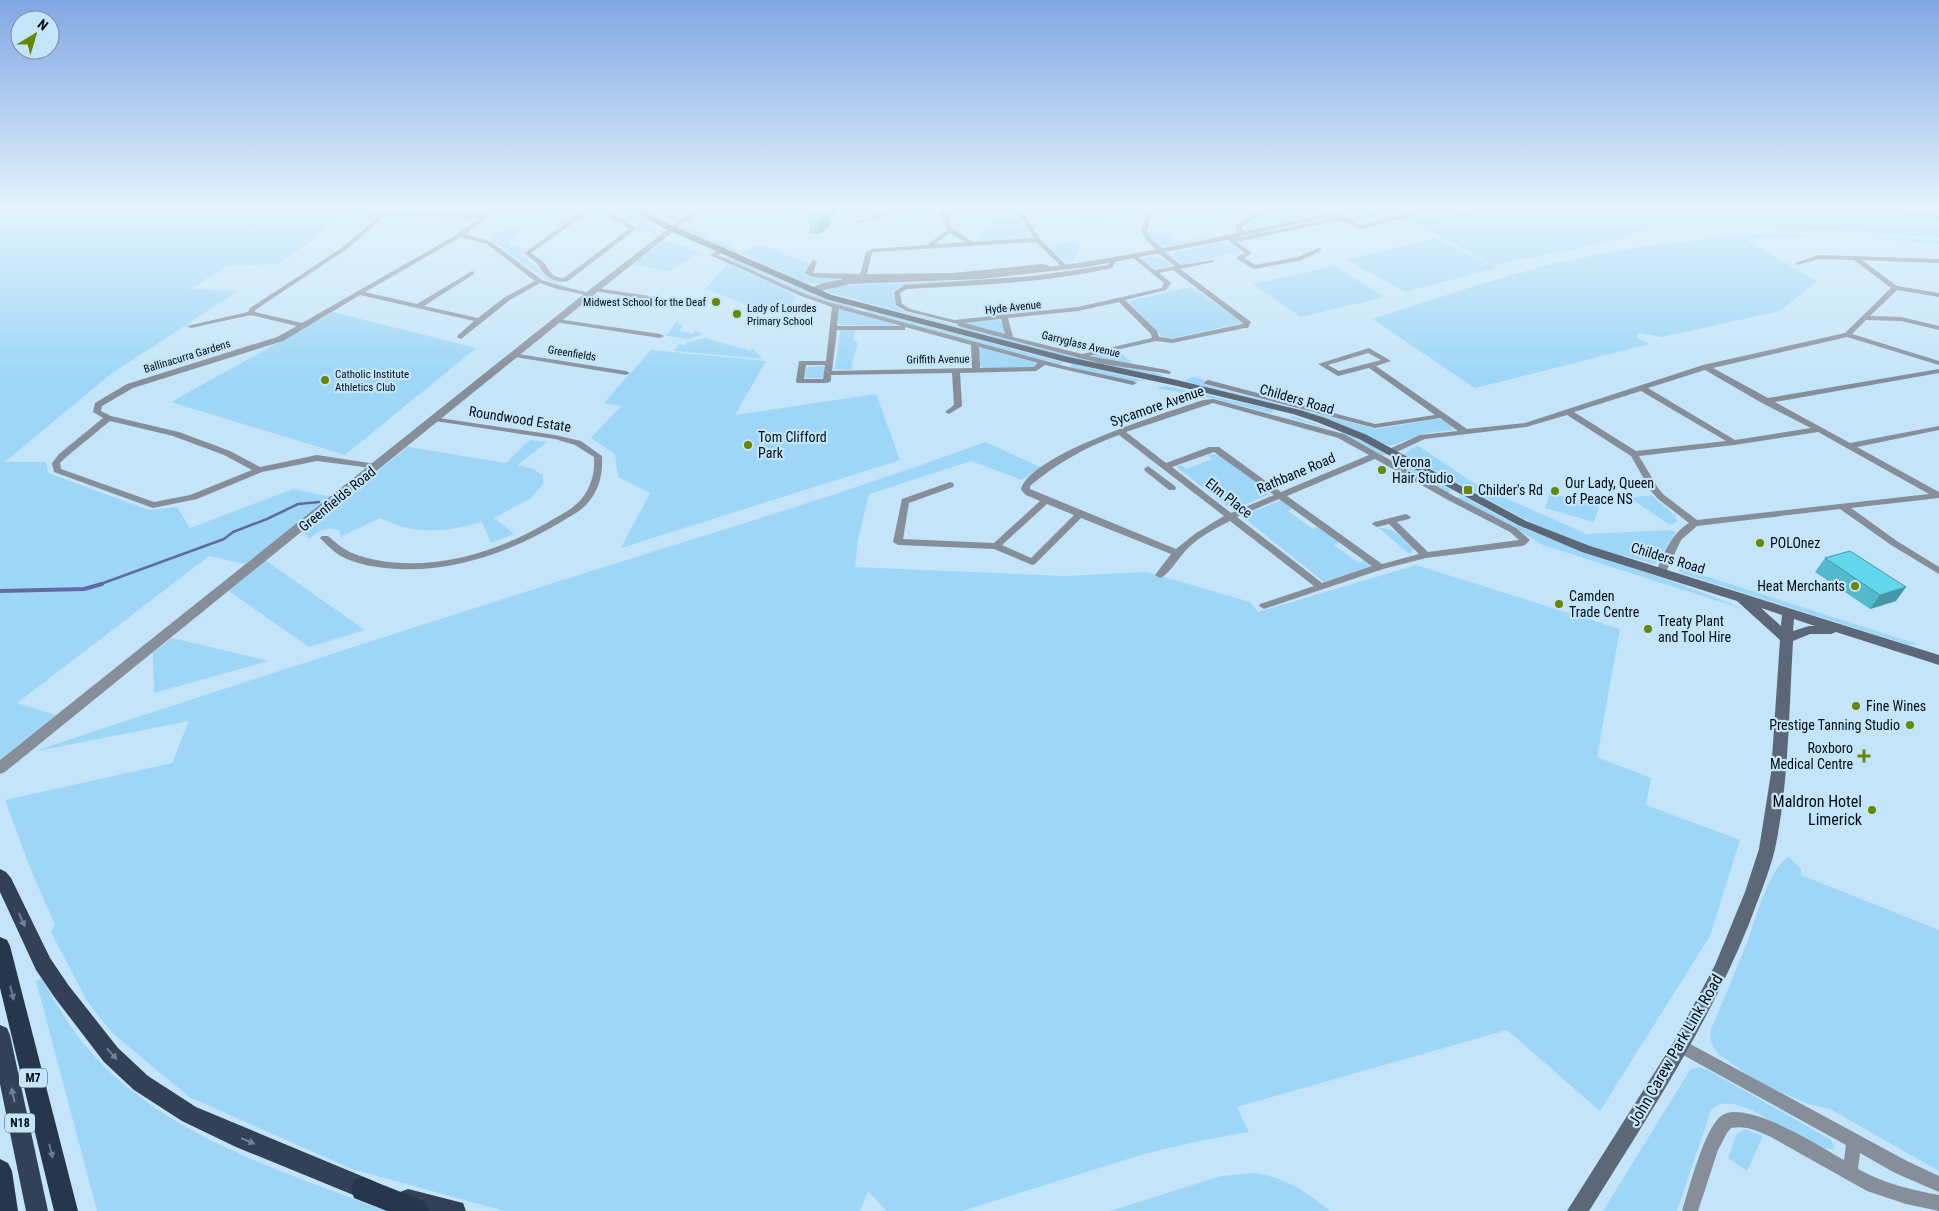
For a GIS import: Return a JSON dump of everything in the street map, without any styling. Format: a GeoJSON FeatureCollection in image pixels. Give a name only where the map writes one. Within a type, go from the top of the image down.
{"type":"FeatureCollection","features":[{"type":"Feature","properties":{"kind":"highway"},"geometry":{"type":"LineString","coordinates":[[0,877],[5,883],[43,964],[62,992],[111,1055],[141,1083],[189,1114],[417,1211]]}},
{"type":"Feature","properties":{"kind":"highway","name":"M7"},"geometry":{"type":"LineString","coordinates":[[0,946],[66,1211]]}},
{"type":"Feature","properties":{"kind":"highway","name":"N18"},"geometry":{"type":"LineString","coordinates":[[0,1035],[37,1211]]}},
{"type":"Feature","properties":{"kind":"highway"},"geometry":{"type":"LineString","coordinates":[[0,1171],[6,1211]]}},
{"type":"Feature","properties":{"kind":"highway"},"geometry":{"type":"LineString","coordinates":[[363,1189],[455,1211]]}},
{"type":"Feature","properties":{"kind":"main road","name":"Childers Road"},"geometry":{"type":"LineString","coordinates":[[756,265],[860,309],[1066,364],[1162,380],[1281,414],[1329,424],[1363,438],[1522,523],[1552,536],[1586,549],[1939,660]]}},
{"type":"Feature","properties":{"kind":"main road"},"geometry":{"type":"LineString","coordinates":[[1738,596],[1786,639],[1809,630],[1847,631]]}},
{"type":"Feature","properties":{"kind":"main road","name":"John Carew Park Link Road"},"geometry":{"type":"LineString","coordinates":[[1577,1211],[1681,1046],[1722,969],[1753,892],[1767,849],[1778,773],[1788,612]]}},
{"type":"Feature","properties":{"kind":"street","name":"Ballinacurra Gardens"},"geometry":{"type":"LineString","coordinates":[[251,313],[252,309],[320,265]]}},
{"type":"Feature","properties":{"kind":"street","name":"Ballinacurra Gardens"},"geometry":{"type":"LineString","coordinates":[[108,418],[97,412],[98,405],[130,386],[265,345],[304,326],[409,265]]}},
{"type":"Feature","properties":{"kind":"street"},"geometry":{"type":"LineString","coordinates":[[518,265],[540,281],[559,288],[690,304]]}},
{"type":"Feature","properties":{"kind":"street"},"geometry":{"type":"LineString","coordinates":[[541,265],[542,268],[550,276],[558,281],[566,280],[587,265]]}},
{"type":"Feature","properties":{"kind":"street","name":"Greenfields Road"},"geometry":{"type":"LineString","coordinates":[[0,768],[628,265]]}},
{"type":"Feature","properties":{"kind":"street"},"geometry":{"type":"LineString","coordinates":[[734,265],[803,295],[836,306],[860,309],[920,328],[1044,362],[1066,364],[1133,383]]}},
{"type":"Feature","properties":{"kind":"street"},"geometry":{"type":"LineString","coordinates":[[813,265],[808,273],[811,275],[846,280]]}},
{"type":"Feature","properties":{"kind":"street"},"geometry":{"type":"LineString","coordinates":[[868,278],[869,265]]}},
{"type":"Feature","properties":{"kind":"street"},"geometry":{"type":"LineString","coordinates":[[813,290],[846,280],[868,278],[966,279],[1051,272],[1086,268],[1098,265]]}},
{"type":"Feature","properties":{"kind":"street","name":"Hyde Avenue"},"geometry":{"type":"LineString","coordinates":[[966,279],[905,287],[897,292],[899,305],[908,310],[954,322],[1078,309],[1164,289],[1168,283],[1145,265]]}},
{"type":"Feature","properties":{"kind":"street"},"geometry":{"type":"LineString","coordinates":[[1082,356],[1156,339],[1172,341],[1245,326],[1247,322],[1174,265]]}},
{"type":"Feature","properties":{"kind":"street"},"geometry":{"type":"LineString","coordinates":[[1155,272],[1194,265]]}},
{"type":"Feature","properties":{"kind":"street"},"geometry":{"type":"LineString","coordinates":[[1249,265],[1254,268],[1270,265]]}},
{"type":"Feature","properties":{"kind":"street"},"geometry":{"type":"LineString","coordinates":[[1864,265],[1895,288],[1939,294]]}},
{"type":"Feature","properties":{"kind":"street"},"geometry":{"type":"LineString","coordinates":[[1051,272],[1065,267],[1086,268]]}},
{"type":"Feature","properties":{"kind":"street"},"geometry":{"type":"LineString","coordinates":[[419,306],[472,273]]}},
{"type":"Feature","properties":{"kind":"street"},"geometry":{"type":"LineString","coordinates":[[461,337],[478,320],[521,289],[540,281]]}},
{"type":"Feature","properties":{"kind":"street"},"geometry":{"type":"LineString","coordinates":[[1847,335],[1895,288]]}},
{"type":"Feature","properties":{"kind":"street"},"geometry":{"type":"LineString","coordinates":[[359,293],[478,320]]}},
{"type":"Feature","properties":{"kind":"street"},"geometry":{"type":"LineString","coordinates":[[1121,300],[1154,333],[1156,339]]}},
{"type":"Feature","properties":{"kind":"street"},"geometry":{"type":"LineString","coordinates":[[829,373],[836,306]]}},
{"type":"Feature","properties":{"kind":"street"},"geometry":{"type":"LineString","coordinates":[[1876,306],[1901,319]]}},
{"type":"Feature","properties":{"kind":"street","name":"Ballinacurra Gardens"},"geometry":{"type":"LineString","coordinates":[[191,326],[251,313],[304,326]]}},
{"type":"Feature","properties":{"kind":"street"},"geometry":{"type":"LineString","coordinates":[[1004,318],[1010,338]]}},
{"type":"Feature","properties":{"kind":"street"},"geometry":{"type":"LineString","coordinates":[[1864,318],[1901,319],[1939,328]]}},
{"type":"Feature","properties":{"kind":"street"},"geometry":{"type":"LineString","coordinates":[[557,321],[660,336]]}},
{"type":"Feature","properties":{"kind":"street","name":"Garryglass Avenue"},"geometry":{"type":"LineString","coordinates":[[954,322],[1102,362],[1167,372]]}},
{"type":"Feature","properties":{"kind":"street"},"geometry":{"type":"LineString","coordinates":[[833,328],[920,328]]}},
{"type":"Feature","properties":{"kind":"street"},"geometry":{"type":"LineString","coordinates":[[1390,452],[1423,437],[1520,426],[1706,367],[1847,335],[1939,363]]}},
{"type":"Feature","properties":{"kind":"street"},"geometry":{"type":"LineString","coordinates":[[975,343],[976,370]]}},
{"type":"Feature","properties":{"kind":"street"},"geometry":{"type":"LineString","coordinates":[[1371,366],[1387,361],[1369,350],[1322,364],[1338,374],[1371,366],[1465,432]]}},
{"type":"Feature","properties":{"kind":"street","name":"Greenfields"},"geometry":{"type":"LineString","coordinates":[[515,355],[626,373]]}},
{"type":"Feature","properties":{"kind":"street","name":"Griffith Avenue"},"geometry":{"type":"LineString","coordinates":[[829,363],[802,363],[800,380],[827,380],[829,373],[1036,369],[1044,362]]}},
{"type":"Feature","properties":{"kind":"street"},"geometry":{"type":"LineString","coordinates":[[1706,367],[1937,497]]}},
{"type":"Feature","properties":{"kind":"street"},"geometry":{"type":"LineString","coordinates":[[949,412],[958,406],[956,370]]}},
{"type":"Feature","properties":{"kind":"street"},"geometry":{"type":"LineString","coordinates":[[1765,400],[1939,371]]}},
{"type":"Feature","properties":{"kind":"street"},"geometry":{"type":"LineString","coordinates":[[1208,382],[1375,426],[1441,416]]}},
{"type":"Feature","properties":{"kind":"street"},"geometry":{"type":"LineString","coordinates":[[1642,388],[1734,443]]}},
{"type":"Feature","properties":{"kind":"street","name":"Sycamore Avenue"},"geometry":{"type":"LineString","coordinates":[[1176,553],[1026,491],[1026,485],[1061,460],[1090,444],[1210,401],[1281,414],[1334,433],[1513,530],[1525,540],[1524,542],[1426,555]]}},
{"type":"Feature","properties":{"kind":"street"},"geometry":{"type":"LineString","coordinates":[[1568,412],[1634,454],[1654,489],[1661,497],[1695,523]]}},
{"type":"Feature","properties":{"kind":"street"},"geometry":{"type":"LineString","coordinates":[[259,470],[227,453],[176,434],[108,418],[56,463],[57,470],[153,505],[169,504],[190,498],[259,470],[317,458],[376,467]]}},
{"type":"Feature","properties":{"kind":"street","name":"Roundwood Estate"},"geometry":{"type":"LineString","coordinates":[[325,538],[344,553],[370,561],[405,566],[443,564],[517,542],[552,524],[581,504],[596,483],[600,470],[598,456],[578,443],[555,437],[435,420]]}},
{"type":"Feature","properties":{"kind":"street"},"geometry":{"type":"LineString","coordinates":[[1847,446],[1939,428]]}},
{"type":"Feature","properties":{"kind":"street"},"geometry":{"type":"LineString","coordinates":[[1634,454],[1734,443],[1817,430]]}},
{"type":"Feature","properties":{"kind":"street","name":"Elm Place"},"geometry":{"type":"LineString","coordinates":[[1121,432],[1320,586]]}},
{"type":"Feature","properties":{"kind":"street"},"geometry":{"type":"LineString","coordinates":[[1166,466],[1212,448],[1216,449],[1380,567]]}},
{"type":"Feature","properties":{"kind":"street","name":"Rathbane Road"},"geometry":{"type":"LineString","coordinates":[[1160,575],[1176,553],[1197,535],[1230,516],[1376,455]]}},
{"type":"Feature","properties":{"kind":"street"},"geometry":{"type":"LineString","coordinates":[[1148,469],[1172,488]]}},
{"type":"Feature","properties":{"kind":"street"},"geometry":{"type":"LineString","coordinates":[[1161,479],[1175,473]]}},
{"type":"Feature","properties":{"kind":"street"},"geometry":{"type":"LineString","coordinates":[[950,485],[905,501],[898,542],[996,546],[1032,562],[1080,514]]}},
{"type":"Feature","properties":{"kind":"street"},"geometry":{"type":"LineString","coordinates":[[1451,498],[1461,491]]}},
{"type":"Feature","properties":{"kind":"street"},"geometry":{"type":"LineString","coordinates":[[1661,572],[1674,545],[1690,526],[1695,523],[1937,497]]}},
{"type":"Feature","properties":{"kind":"street"},"geometry":{"type":"LineString","coordinates":[[996,546],[1046,500]]}},
{"type":"Feature","properties":{"kind":"street"},"geometry":{"type":"LineString","coordinates":[[1842,506],[1894,543],[1939,571]]}},
{"type":"Feature","properties":{"kind":"street"},"geometry":{"type":"LineString","coordinates":[[1377,524],[1406,517]]}},
{"type":"Feature","properties":{"kind":"street"},"geometry":{"type":"LineString","coordinates":[[1391,521],[1426,555]]}},
{"type":"Feature","properties":{"kind":"street"},"geometry":{"type":"LineString","coordinates":[[1264,606],[1380,567],[1426,555]]}},
{"type":"Feature","properties":{"kind":"street"},"geometry":{"type":"LineString","coordinates":[[1681,1046],[1901,1167],[1939,1184]]}},
{"type":"Feature","properties":{"kind":"street"},"geometry":{"type":"LineString","coordinates":[[1690,1211],[1716,1134],[1728,1120],[1736,1117],[1745,1118],[1777,1131],[1850,1173],[1889,1190],[1939,1203]]}},
{"type":"Feature","properties":{"kind":"street"},"geometry":{"type":"LineString","coordinates":[[1850,1173],[1854,1141]]}},
{"type":"Feature","properties":{"kind":"shaded area"},"geometry":{"type":"Polygon","coordinates":[[[0,265],[264,265],[225,266],[191,289],[238,291],[111,374],[5,462],[46,462],[48,473],[149,510],[177,507],[190,528],[293,489],[332,497],[245,564],[209,556],[17,703],[56,715],[0,759],[0,265]]]}},
{"type":"Feature","properties":{"kind":"shaded area"},"geometry":{"type":"Polygon","coordinates":[[[526,265],[532,265],[547,277],[564,286],[562,287],[546,279],[526,265]]]}},
{"type":"Feature","properties":{"kind":"shaded area"},"geometry":{"type":"Polygon","coordinates":[[[633,265],[681,265],[669,271],[633,265]]]}},
{"type":"Feature","properties":{"kind":"shaded area"},"geometry":{"type":"Polygon","coordinates":[[[729,265],[788,291],[796,297],[793,303],[771,308],[748,305],[705,289],[729,265]]]}},
{"type":"Feature","properties":{"kind":"shaded area"},"geometry":{"type":"Polygon","coordinates":[[[738,265],[746,265],[823,298],[855,307],[853,309],[807,295],[738,265]]]}},
{"type":"Feature","properties":{"kind":"shaded area"},"geometry":{"type":"Polygon","coordinates":[[[765,265],[810,265],[805,275],[811,278],[838,278],[838,280],[823,284],[805,283],[765,265]]]}},
{"type":"Feature","properties":{"kind":"shaded area"},"geometry":{"type":"Polygon","coordinates":[[[1149,265],[1173,265],[1155,269],[1149,265]]]}},
{"type":"Feature","properties":{"kind":"shaded area"},"geometry":{"type":"Polygon","coordinates":[[[1355,265],[1489,265],[1496,268],[1405,292],[1355,265]]]}},
{"type":"Feature","properties":{"kind":"shaded area"},"geometry":{"type":"Polygon","coordinates":[[[1552,265],[1788,265],[1817,281],[1780,311],[1662,337],[1638,333],[1637,338],[1650,344],[1475,388],[1372,319],[1552,265]]]}},
{"type":"Feature","properties":{"kind":"shaded area"},"geometry":{"type":"Polygon","coordinates":[[[1335,266],[1385,297],[1301,317],[1253,284],[1335,266]]]}},
{"type":"Feature","properties":{"kind":"shaded area"},"geometry":{"type":"Polygon","coordinates":[[[963,281],[899,287],[893,292],[896,306],[905,312],[1095,361],[1165,376],[1155,377],[1052,353],[827,292],[832,288],[846,285],[963,281]]]}},
{"type":"Feature","properties":{"kind":"shaded area"},"geometry":{"type":"Polygon","coordinates":[[[1191,287],[1242,321],[1241,323],[1169,339],[1162,337],[1130,303],[1133,300],[1191,287]]]}},
{"type":"Feature","properties":{"kind":"shaded area"},"geometry":{"type":"Polygon","coordinates":[[[841,309],[901,326],[841,325],[838,324],[839,311],[841,309]]]}},
{"type":"Feature","properties":{"kind":"shaded area"},"geometry":{"type":"Polygon","coordinates":[[[866,310],[1063,363],[1060,365],[864,312],[866,310]]]}},
{"type":"Feature","properties":{"kind":"shaded area","name":"Catholic Institute Athletics Club"},"geometry":{"type":"Polygon","coordinates":[[[333,312],[476,348],[345,455],[171,402],[333,312]]]}},
{"type":"Feature","properties":{"kind":"shaded area"},"geometry":{"type":"Polygon","coordinates":[[[997,320],[1001,322],[1006,333],[1002,334],[966,323],[997,320]]]}},
{"type":"Feature","properties":{"kind":"shaded area"},"geometry":{"type":"Polygon","coordinates":[[[677,321],[683,327],[679,330],[692,334],[696,331],[702,334],[689,339],[666,336],[677,321]]]}},
{"type":"Feature","properties":{"kind":"shaded area"},"geometry":{"type":"Polygon","coordinates":[[[855,330],[853,339],[858,344],[852,363],[852,370],[835,369],[840,331],[855,330]]]}},
{"type":"Feature","properties":{"kind":"shaded area"},"geometry":{"type":"Polygon","coordinates":[[[705,338],[750,351],[754,348],[756,353],[763,359],[674,351],[679,344],[685,345],[687,342],[705,338]]]}},
{"type":"Feature","properties":{"kind":"shaded area"},"geometry":{"type":"Polygon","coordinates":[[[980,347],[1039,364],[1033,368],[983,368],[979,365],[980,347]]]}},
{"type":"Feature","properties":{"kind":"shaded area","name":"Tom Clifford Park"},"geometry":{"type":"Polygon","coordinates":[[[651,350],[766,361],[735,415],[876,394],[900,460],[621,548],[650,493],[618,477],[615,454],[591,438],[621,406],[604,403],[651,350]]]}},
{"type":"Feature","properties":{"kind":"shaded area"},"geometry":{"type":"Polygon","coordinates":[[[1118,350],[1135,366],[1091,356],[1118,350]]]}},
{"type":"Feature","properties":{"kind":"shaded area"},"geometry":{"type":"Polygon","coordinates":[[[1074,364],[1146,381],[1132,381],[1072,368],[1070,365],[1074,364]]]}},
{"type":"Feature","properties":{"kind":"shaded area"},"geometry":{"type":"Polygon","coordinates":[[[807,367],[826,367],[825,376],[821,378],[805,378],[807,367]]]}},
{"type":"Feature","properties":{"kind":"shaded area"},"geometry":{"type":"Polygon","coordinates":[[[1193,377],[1204,380],[1205,385],[1376,429],[1435,419],[1443,420],[1453,428],[1452,430],[1426,433],[1393,445],[1387,445],[1345,426],[1303,411],[1183,381],[1193,377]]]}},
{"type":"Feature","properties":{"kind":"shaded area"},"geometry":{"type":"Polygon","coordinates":[[[1166,386],[1274,410],[1271,413],[1202,396],[1156,388],[1166,386]]]}},
{"type":"Feature","properties":{"kind":"shaded area"},"geometry":{"type":"Polygon","coordinates":[[[1292,416],[1337,431],[1290,418],[1292,416]]]}},
{"type":"Feature","properties":{"kind":"shaded area"},"geometry":{"type":"Polygon","coordinates":[[[1338,431],[1350,435],[1387,454],[1383,456],[1338,431]]]}},
{"type":"Feature","properties":{"kind":"shaded area"},"geometry":{"type":"Polygon","coordinates":[[[530,440],[547,442],[518,465],[533,469],[543,475],[543,484],[531,498],[494,518],[514,534],[491,543],[482,522],[443,530],[419,530],[393,524],[380,518],[340,537],[340,531],[332,528],[320,531],[310,539],[302,532],[408,447],[506,463],[530,440]]]}},
{"type":"Feature","properties":{"kind":"shaded area"},"geometry":{"type":"Polygon","coordinates":[[[985,442],[1040,467],[1022,480],[971,461],[869,494],[858,540],[855,567],[1065,576],[1147,572],[1250,602],[1258,612],[1416,565],[1620,629],[1597,757],[1651,778],[1646,805],[1740,840],[1710,936],[1600,1111],[1507,1030],[1237,1107],[1249,1132],[1144,1154],[962,1211],[887,1211],[868,1191],[860,1211],[504,1211],[352,1169],[189,1097],[111,1032],[87,1001],[51,932],[55,925],[29,865],[5,800],[172,763],[189,721],[32,752],[420,625],[823,498],[985,442]]]}},
{"type":"Feature","properties":{"kind":"shaded area"},"geometry":{"type":"Polygon","coordinates":[[[1417,445],[1478,486],[1587,534],[1670,530],[1676,532],[1655,564],[1595,548],[1530,522],[1404,454],[1417,445]]]}},
{"type":"Feature","properties":{"kind":"shaded area"},"geometry":{"type":"Polygon","coordinates":[[[1207,454],[1219,455],[1270,494],[1237,508],[1228,507],[1177,467],[1181,465],[1186,469],[1212,459],[1207,454]]]}},
{"type":"Feature","properties":{"kind":"shaded area"},"geometry":{"type":"Polygon","coordinates":[[[1396,459],[1451,490],[1447,493],[1391,461],[1396,459]]]}},
{"type":"Feature","properties":{"kind":"shaded area"},"geometry":{"type":"Polygon","coordinates":[[[1550,493],[1599,507],[1594,522],[1545,508],[1550,493]]]}},
{"type":"Feature","properties":{"kind":"shaded area"},"geometry":{"type":"Polygon","coordinates":[[[1651,495],[1675,515],[1677,522],[1670,525],[1630,498],[1651,495]]]}},
{"type":"Feature","properties":{"kind":"shaded area"},"geometry":{"type":"Polygon","coordinates":[[[1464,497],[1535,533],[1587,553],[1694,589],[1746,610],[1543,545],[1517,529],[1457,499],[1464,497]]]}},
{"type":"Feature","properties":{"kind":"shaded area"},"geometry":{"type":"Polygon","coordinates":[[[1282,500],[1293,508],[1288,511],[1313,529],[1318,526],[1340,542],[1334,545],[1359,563],[1365,559],[1372,566],[1324,582],[1244,518],[1247,514],[1282,500]]]}},
{"type":"Feature","properties":{"kind":"shaded area"},"geometry":{"type":"Polygon","coordinates":[[[1379,528],[1389,529],[1398,534],[1413,548],[1412,553],[1408,553],[1379,528]]]}},
{"type":"Feature","properties":{"kind":"shaded area"},"geometry":{"type":"Polygon","coordinates":[[[265,560],[365,630],[309,647],[229,591],[265,560]]]}},
{"type":"Feature","properties":{"kind":"shaded area"},"geometry":{"type":"Polygon","coordinates":[[[1677,567],[1917,644],[1909,645],[1681,573],[1677,567]]]}},
{"type":"Feature","properties":{"kind":"shaded area"},"geometry":{"type":"Polygon","coordinates":[[[172,638],[269,661],[154,693],[153,653],[172,638]]]}},
{"type":"Feature","properties":{"kind":"shaded area"},"geometry":{"type":"Polygon","coordinates":[[[1789,857],[1801,869],[1801,875],[1939,930],[1939,1171],[1830,1109],[1808,1104],[1765,1085],[1719,1054],[1713,1047],[1710,1037],[1711,1029],[1746,945],[1763,897],[1775,872],[1781,863],[1789,857]]]}},
{"type":"Feature","properties":{"kind":"shaded area"},"geometry":{"type":"Polygon","coordinates":[[[41,978],[67,1020],[97,1059],[127,1087],[160,1111],[195,1132],[270,1167],[386,1211],[97,1211],[36,981],[41,978]]]}},
{"type":"Feature","properties":{"kind":"shaded area"},"geometry":{"type":"Polygon","coordinates":[[[1699,1067],[1708,1070],[1831,1140],[1835,1149],[1821,1147],[1805,1141],[1754,1111],[1737,1105],[1723,1104],[1711,1110],[1677,1211],[1603,1211],[1690,1070],[1699,1067]]]}},
{"type":"Feature","properties":{"kind":"shaded area"},"geometry":{"type":"Polygon","coordinates":[[[1745,1129],[1763,1136],[1747,1171],[1728,1158],[1736,1135],[1745,1129]]]}},
{"type":"Feature","properties":{"kind":"shaded area"},"geometry":{"type":"Polygon","coordinates":[[[1257,1173],[1296,1187],[1330,1211],[1110,1211],[1221,1176],[1257,1173]]]}},
{"type":"Feature","properties":{"kind":"building"},"geometry":{"type":"Polygon","coordinates":[[[1850,551],[1906,587],[1880,595],[1825,558],[1850,551]]]}},
{"type":"Feature","properties":{"kind":"waterway"},"geometry":{"type":"LineString","coordinates":[[98,585],[224,539],[233,532],[267,519],[298,504],[319,502]]}},
{"type":"Feature","properties":{"kind":"waterway"},"geometry":{"type":"LineString","coordinates":[[0,591],[84,589],[102,584]]}},
{"type":"Feature","properties":{"kind":"place","name":"Midwest School for the Deaf"},"geometry":{"type":"Point","coordinates":[716,302]}},
{"type":"Feature","properties":{"kind":"place","name":"Lady of Lourdes Primary School"},"geometry":{"type":"Point","coordinates":[737,314]}},
{"type":"Feature","properties":{"kind":"place","name":"Catholic Institute Athletics Club"},"geometry":{"type":"Point","coordinates":[325,380]}},
{"type":"Feature","properties":{"kind":"place","name":"Tom Clifford Park"},"geometry":{"type":"Point","coordinates":[748,445]}},
{"type":"Feature","properties":{"kind":"place","name":"Verona Hair Studio"},"geometry":{"type":"Point","coordinates":[1382,470]}},
{"type":"Feature","properties":{"kind":"place","name":"Childer's Rd"},"geometry":{"type":"Point","coordinates":[1468,490]}},
{"type":"Feature","properties":{"kind":"place","name":"Our Lady, Queen of Peace NS"},"geometry":{"type":"Point","coordinates":[1555,491]}},
{"type":"Feature","properties":{"kind":"place","name":"POLOnez"},"geometry":{"type":"Point","coordinates":[1760,543]}},
{"type":"Feature","properties":{"kind":"place","name":"Heat Merchants"},"geometry":{"type":"Point","coordinates":[1855,586]}},
{"type":"Feature","properties":{"kind":"place","name":"Camden Trade Centre"},"geometry":{"type":"Point","coordinates":[1559,604]}},
{"type":"Feature","properties":{"kind":"place","name":"Treaty Plant and Tool Hire"},"geometry":{"type":"Point","coordinates":[1648,629]}},
{"type":"Feature","properties":{"kind":"place","name":"Fine Wines"},"geometry":{"type":"Point","coordinates":[1856,706]}},
{"type":"Feature","properties":{"kind":"place","name":"Prestige Tanning Studio"},"geometry":{"type":"Point","coordinates":[1910,725]}},
{"type":"Feature","properties":{"kind":"place","name":"Roxboro Medical Centre"},"geometry":{"type":"Point","coordinates":[1864,756]}},
{"type":"Feature","properties":{"kind":"place","name":"Maldron Hotel Limerick"},"geometry":{"type":"Point","coordinates":[1872,810]}}]}
